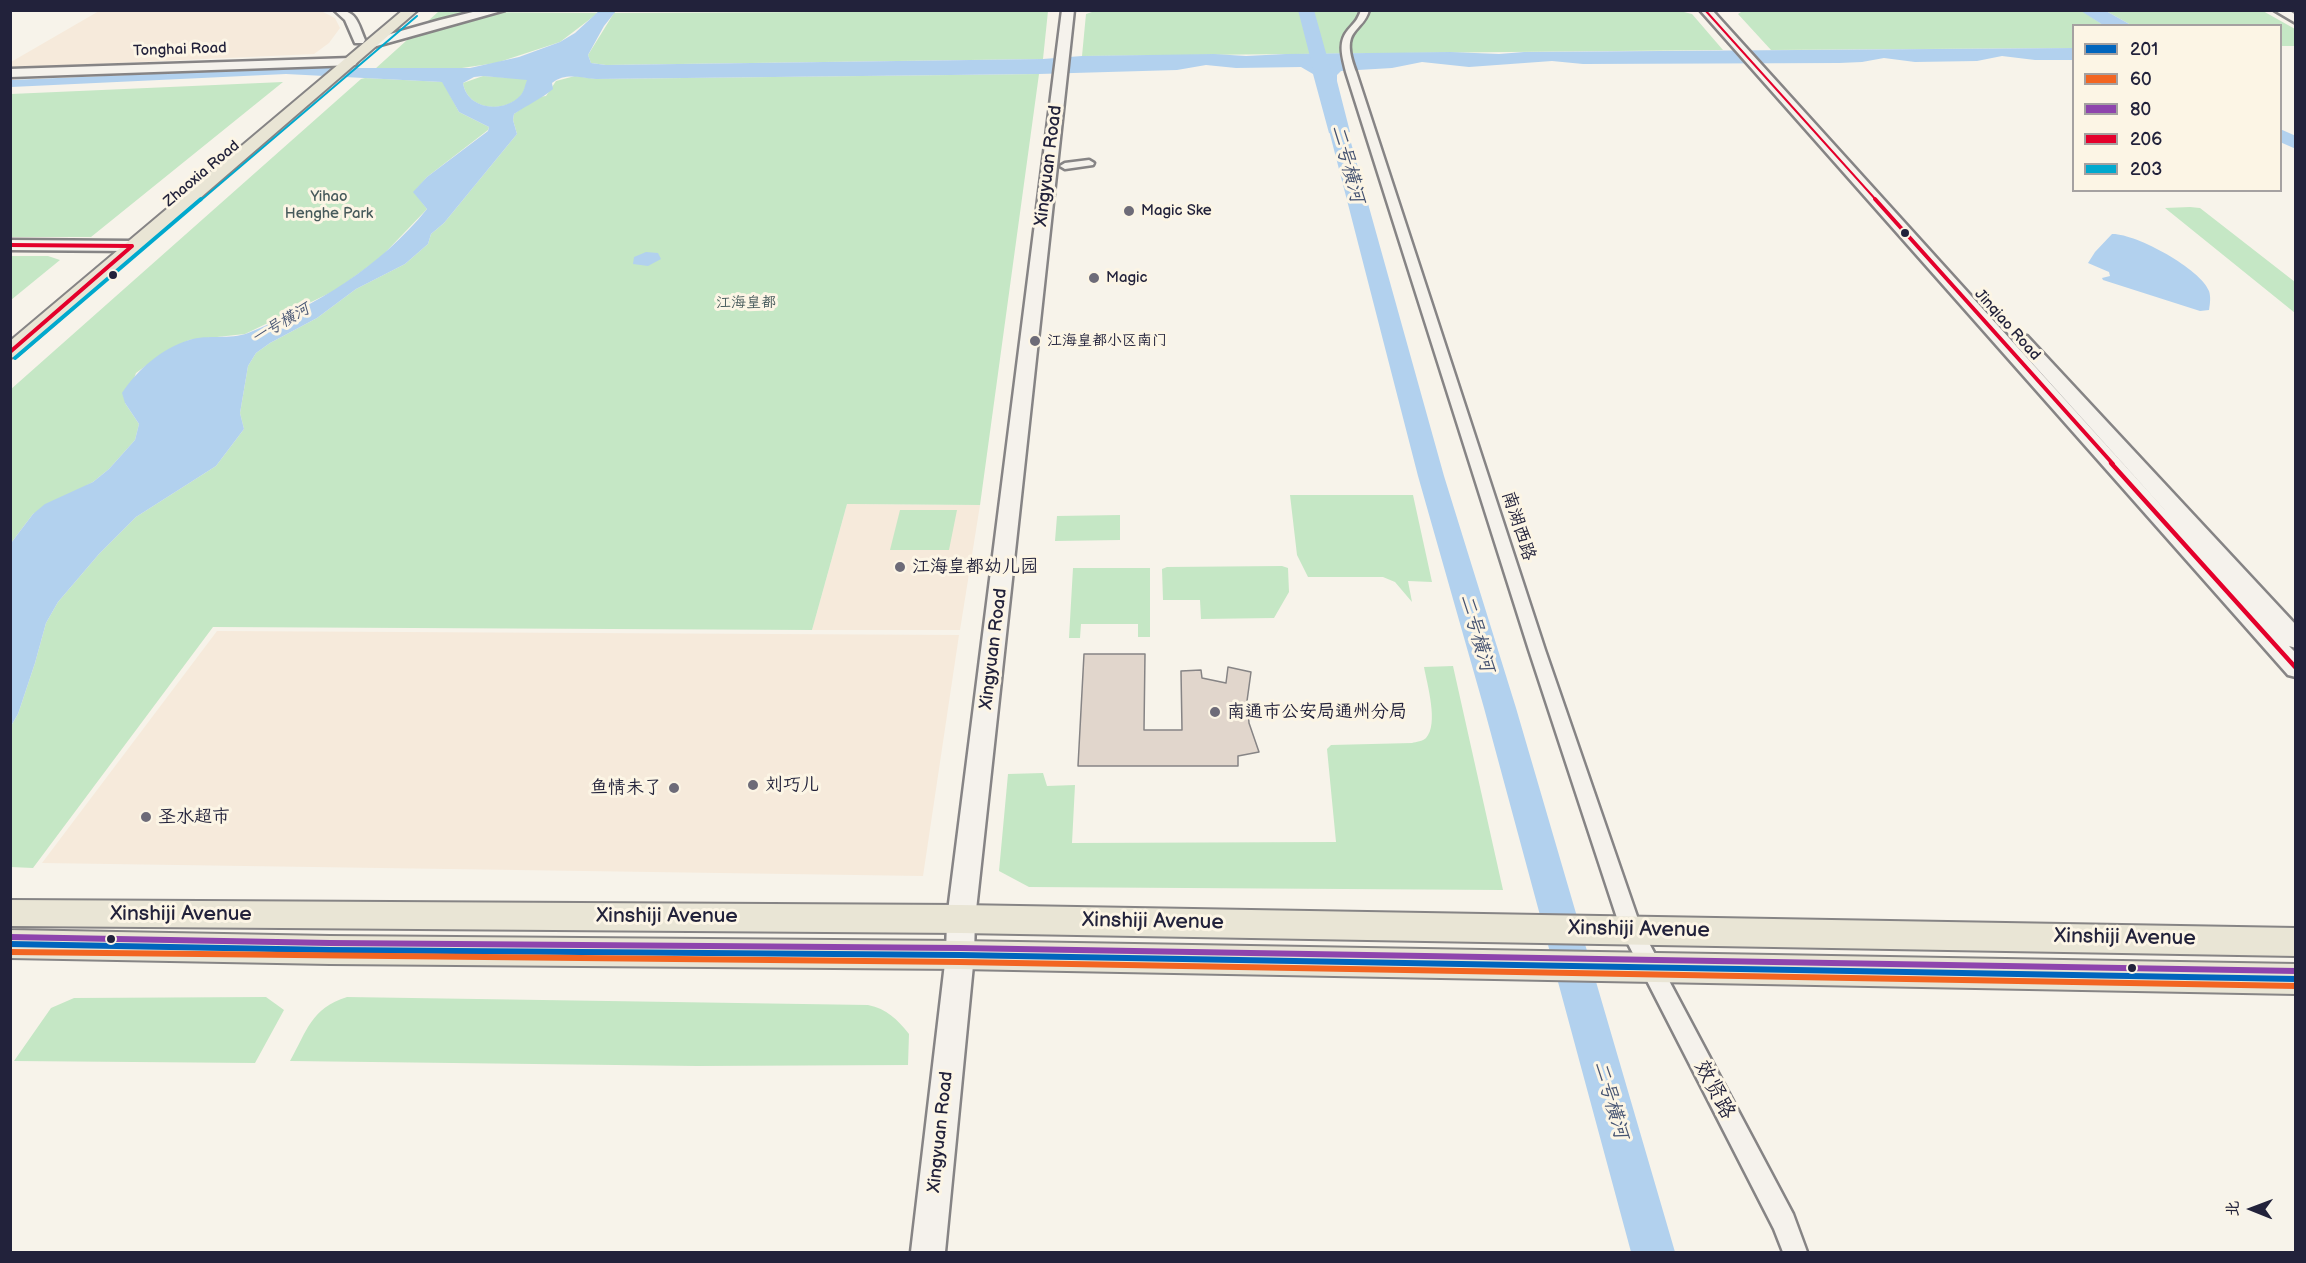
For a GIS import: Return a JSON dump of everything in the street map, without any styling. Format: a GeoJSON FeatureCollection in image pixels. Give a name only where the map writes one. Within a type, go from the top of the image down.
{"type":"FeatureCollection","features":[{"type":"Feature","properties":{"kind":"main road","name":"Zhaoxia Road"},"geometry":{"type":"LineString","coordinates":[[366,42],[392,10]]}},
{"type":"Feature","properties":{"kind":"main road","name":"Zhaoxia Road"},"geometry":{"type":"LineString","coordinates":[[10,336],[124,246],[366,42],[412,10]]}},
{"type":"Feature","properties":{"kind":"main road","name":"Zhaoxia Road"},"geometry":{"type":"LineString","coordinates":[[10,352],[124,246],[314,80],[338,67]]}},
{"type":"Feature","properties":{"kind":"main road","name":"Xinshiji Avenue"},"geometry":{"type":"LineString","coordinates":[[10,913],[961,919],[2295,942]]}},
{"type":"Feature","properties":{"kind":"main road","name":"Xinshiji Avenue"},"geometry":{"type":"LineString","coordinates":[[10,944],[330,950],[960,955],[2295,978]]}},
{"type":"Feature","properties":{"kind":"street"},"geometry":{"type":"LineString","coordinates":[[339,10],[350,18],[366,42],[500,10]]}},
{"type":"Feature","properties":{"kind":"street","name":"Xingyuan Road"},"geometry":{"type":"LineString","coordinates":[[928,1252],[960,955],[961,919],[1068,10]]}},
{"type":"Feature","properties":{"kind":"street","name":"南湖西路"},"geometry":{"type":"LineString","coordinates":[[1365,10],[1360,24],[1348,35],[1346,51],[1351,72],[1537,650],[1631,930]]}},
{"type":"Feature","properties":{"kind":"street","name":"Jinqiao Road"},"geometry":{"type":"LineString","coordinates":[[1705,10],[1740,50],[1760,60],[2295,640]]}},
{"type":"Feature","properties":{"kind":"street","name":"Jinqiao Road"},"geometry":{"type":"LineString","coordinates":[[1719,10],[1760,60],[2295,669]]}},
{"type":"Feature","properties":{"kind":"street"},"geometry":{"type":"LineString","coordinates":[[2279,10],[2295,20]]}},
{"type":"Feature","properties":{"kind":"street","name":"Tonghai Road"},"geometry":{"type":"LineString","coordinates":[[10,73],[338,67]]}},
{"type":"Feature","properties":{"kind":"street"},"geometry":{"type":"LineString","coordinates":[[1065,166],[1089,163]]}},
{"type":"Feature","properties":{"kind":"street"},"geometry":{"type":"LineString","coordinates":[[10,245],[124,246]]}},
{"type":"Feature","properties":{"kind":"street","name":"效贤路"},"geometry":{"type":"LineString","coordinates":[[1631,930],[1784,1224],[1795,1252]]}},
{"type":"Feature","properties":{"kind":"shaded area"},"geometry":{"type":"Polygon","coordinates":[[[99,11],[321,11],[335,18],[340,28],[329,43],[314,54],[11,68],[11,62],[99,11]]]}},
{"type":"Feature","properties":{"kind":"shaded area","name":"江海皇都幼儿园"},"geometry":{"type":"Polygon","coordinates":[[[847,504],[980,505],[960,630],[812,630],[847,504]]]}},
{"type":"Feature","properties":{"kind":"shaded area"},"geometry":{"type":"Polygon","coordinates":[[[217,631],[959,635],[923,876],[42,863],[217,631]]]}},
{"type":"Feature","properties":{"kind":"green space"},"geometry":{"type":"Polygon","coordinates":[[[1744,10],[2081,10],[2102,24],[2072,24],[2072,48],[1771,50],[1738,14],[1744,10]]]}},
{"type":"Feature","properties":{"kind":"green space"},"geometry":{"type":"Polygon","coordinates":[[[1048,11],[1043,59],[606,65],[591,63],[588,55],[614,13],[1048,11]]]}},
{"type":"Feature","properties":{"kind":"green space"},"geometry":{"type":"Polygon","coordinates":[[[1095,11],[1680,11],[1692,14],[1723,50],[1082,56],[1086,14],[1095,11]]]}},
{"type":"Feature","properties":{"kind":"green space"},"geometry":{"type":"Polygon","coordinates":[[[2106,11],[2263,11],[2295,29],[2295,46],[2282,46],[2282,24],[2129,24],[2106,11]]]}},
{"type":"Feature","properties":{"kind":"green space"},"geometry":{"type":"Polygon","coordinates":[[[438,12],[598,13],[560,42],[496,63],[455,69],[375,69],[438,12]]]}},
{"type":"Feature","properties":{"kind":"green space","name":"江海皇都"},"geometry":{"type":"Polygon","coordinates":[[[1039,74],[980,505],[847,504],[812,630],[213,627],[33,868],[11,867],[11,726],[18,714],[46,623],[58,602],[99,554],[136,517],[216,466],[244,429],[240,413],[248,366],[256,353],[317,318],[356,289],[405,264],[428,244],[431,234],[444,223],[517,134],[513,120],[514,114],[537,97],[546,96],[556,81],[575,76],[596,79],[1039,74]]]}},
{"type":"Feature","properties":{"kind":"green space"},"geometry":{"type":"Polygon","coordinates":[[[483,76],[528,79],[520,97],[504,106],[495,107],[478,103],[466,92],[463,83],[483,76]]]}},
{"type":"Feature","properties":{"kind":"green space","name":"Yihao Henghe Park"},"geometry":{"type":"Polygon","coordinates":[[[361,79],[443,82],[459,112],[489,127],[488,130],[427,177],[414,192],[427,209],[380,258],[336,290],[245,334],[189,340],[162,354],[136,373],[125,403],[139,424],[135,440],[109,469],[93,482],[33,514],[11,543],[10,390],[361,79]]]}},
{"type":"Feature","properties":{"kind":"green space"},"geometry":{"type":"Polygon","coordinates":[[[283,82],[91,237],[11,237],[11,94],[283,82]]]}},
{"type":"Feature","properties":{"kind":"green space"},"geometry":{"type":"Polygon","coordinates":[[[2165,208],[2200,208],[2295,282],[2295,313],[2165,208]]]}},
{"type":"Feature","properties":{"kind":"green space"},"geometry":{"type":"Polygon","coordinates":[[[11,256],[48,256],[60,260],[11,300],[11,256]]]}},
{"type":"Feature","properties":{"kind":"green space"},"geometry":{"type":"Polygon","coordinates":[[[1290,495],[1413,495],[1432,582],[1408,581],[1412,602],[1395,582],[1383,577],[1308,577],[1297,555],[1290,495]]]}},
{"type":"Feature","properties":{"kind":"green space"},"geometry":{"type":"Polygon","coordinates":[[[900,510],[957,510],[949,550],[890,550],[900,510]]]}},
{"type":"Feature","properties":{"kind":"green space"},"geometry":{"type":"Polygon","coordinates":[[[1120,515],[1120,540],[1055,541],[1057,516],[1120,515]]]}},
{"type":"Feature","properties":{"kind":"green space"},"geometry":{"type":"Polygon","coordinates":[[[1282,566],[1288,568],[1289,592],[1274,618],[1201,619],[1200,600],[1163,600],[1162,569],[1167,567],[1282,566]]]}},
{"type":"Feature","properties":{"kind":"green space"},"geometry":{"type":"Polygon","coordinates":[[[1073,568],[1150,568],[1150,637],[1138,637],[1138,624],[1081,624],[1080,638],[1069,638],[1073,568]]]}},
{"type":"Feature","properties":{"kind":"green space"},"geometry":{"type":"Polygon","coordinates":[[[1453,666],[1503,890],[1029,887],[999,871],[1008,774],[1043,773],[1047,786],[1075,785],[1072,843],[1336,842],[1327,749],[1331,745],[1412,743],[1425,739],[1430,732],[1432,714],[1424,667],[1453,666]]]}},
{"type":"Feature","properties":{"kind":"green space"},"geometry":{"type":"Polygon","coordinates":[[[266,997],[284,1010],[255,1063],[14,1061],[51,1008],[74,998],[266,997]]]}},
{"type":"Feature","properties":{"kind":"green space"},"geometry":{"type":"Polygon","coordinates":[[[347,997],[868,1005],[891,1015],[909,1034],[908,1065],[697,1066],[290,1061],[306,1030],[318,1014],[325,1007],[347,997]]]}},
{"type":"Feature","properties":{"kind":"water","name":"一号横河"},"geometry":{"type":"Polygon","coordinates":[[[600,10],[616,11],[604,26],[588,55],[591,63],[606,65],[1043,59],[1082,56],[1214,54],[1246,56],[1450,52],[1499,54],[2072,48],[2072,60],[2035,60],[2002,56],[1977,61],[1915,62],[1884,58],[1839,63],[1583,64],[1552,61],[1469,67],[1422,62],[1392,68],[1341,71],[1337,75],[1337,81],[1350,132],[1340,135],[1329,133],[1313,74],[1301,67],[1236,68],[1206,65],[1177,70],[1039,74],[596,79],[573,76],[563,78],[552,83],[553,89],[549,92],[514,114],[513,120],[517,134],[444,223],[431,234],[428,244],[405,264],[356,289],[317,318],[256,353],[248,366],[240,413],[244,429],[216,466],[136,517],[99,554],[58,602],[46,623],[18,714],[11,726],[11,543],[33,514],[45,504],[93,482],[109,469],[135,440],[139,424],[125,403],[122,393],[128,384],[143,368],[169,348],[196,338],[248,333],[323,297],[346,282],[389,249],[427,209],[413,192],[427,177],[488,131],[489,127],[459,112],[442,82],[286,74],[11,87],[11,80],[293,68],[470,68],[519,57],[560,42],[575,33],[600,10]],[[483,76],[474,77],[463,83],[471,99],[486,106],[495,107],[513,102],[523,90],[527,80],[483,76]]]}},
{"type":"Feature","properties":{"kind":"water"},"geometry":{"type":"Polygon","coordinates":[[[2081,11],[2106,11],[2129,24],[2101,24],[2081,11]]]}},
{"type":"Feature","properties":{"kind":"water"},"geometry":{"type":"Polygon","coordinates":[[[2112,234],[2136,239],[2151,246],[2194,273],[2209,291],[2209,310],[2200,311],[2103,280],[2102,278],[2110,276],[2109,272],[2088,263],[2112,234]]]}},
{"type":"Feature","properties":{"kind":"water"},"geometry":{"type":"Polygon","coordinates":[[[646,252],[658,253],[661,259],[648,266],[633,264],[634,257],[646,252]]]}},
{"type":"Feature","properties":{"kind":"building","name":"南通市公安局通州分局"},"geometry":{"type":"Polygon","coordinates":[[[1084,654],[1145,654],[1144,730],[1182,730],[1181,671],[1201,670],[1202,678],[1226,683],[1228,667],[1251,672],[1247,701],[1249,723],[1259,752],[1238,756],[1238,766],[1078,766],[1084,654]]]}},
{"type":"Feature","properties":{"kind":"waterway","name":"二号横河"},"geometry":{"type":"LineString","coordinates":[[1306,10],[1431,476],[1500,708],[1653,1252]]}},
{"type":"Feature","properties":{"kind":"waterway"},"geometry":{"type":"LineString","coordinates":[[2282,135],[2296,144]]}},
{"type":"Feature","properties":{"kind":"transit line","name":"206"},"geometry":{"type":"LineString","coordinates":[[1705,10],[2296,668]]}},
{"type":"Feature","properties":{"kind":"transit line","name":"203"},"geometry":{"type":"LineString","coordinates":[[15,358],[417,16]]}},
{"type":"Feature","properties":{"kind":"transit line","name":"206"},"geometry":{"type":"LineString","coordinates":[[10,245],[132,246]]}},
{"type":"Feature","properties":{"kind":"transit line","name":"206"},"geometry":{"type":"LineString","coordinates":[[10,352],[132,246]]}},
{"type":"Feature","properties":{"kind":"transit line","name":"80"},"geometry":{"type":"LineString","coordinates":[[10,937],[330,943],[960,948],[2296,971]]}},
{"type":"Feature","properties":{"kind":"transit line","name":"201"},"geometry":{"type":"LineString","coordinates":[[10,944],[330,950],[960,955],[2296,979]]}},
{"type":"Feature","properties":{"kind":"transit line","name":"60"},"geometry":{"type":"LineString","coordinates":[[10,952],[960,962],[2296,986]]}},
{"type":"Feature","properties":{"kind":"place","name":"Magic Ske"},"geometry":{"type":"Point","coordinates":[1129,211]}},
{"type":"Feature","properties":{"kind":"place","name":"Magic"},"geometry":{"type":"Point","coordinates":[1094,278]}},
{"type":"Feature","properties":{"kind":"place","name":"江海皇都小区南门"},"geometry":{"type":"Point","coordinates":[1035,341]}},
{"type":"Feature","properties":{"kind":"place","name":"江海皇都幼儿园"},"geometry":{"type":"Point","coordinates":[900,567]}},
{"type":"Feature","properties":{"kind":"place","name":"南通市公安局通州分局"},"geometry":{"type":"Point","coordinates":[1215,712]}},
{"type":"Feature","properties":{"kind":"place","name":"刘巧儿"},"geometry":{"type":"Point","coordinates":[753,785]}},
{"type":"Feature","properties":{"kind":"place","name":"鱼情未了"},"geometry":{"type":"Point","coordinates":[674,788]}},
{"type":"Feature","properties":{"kind":"place","name":"圣水超市"},"geometry":{"type":"Point","coordinates":[146,817]}}]}
